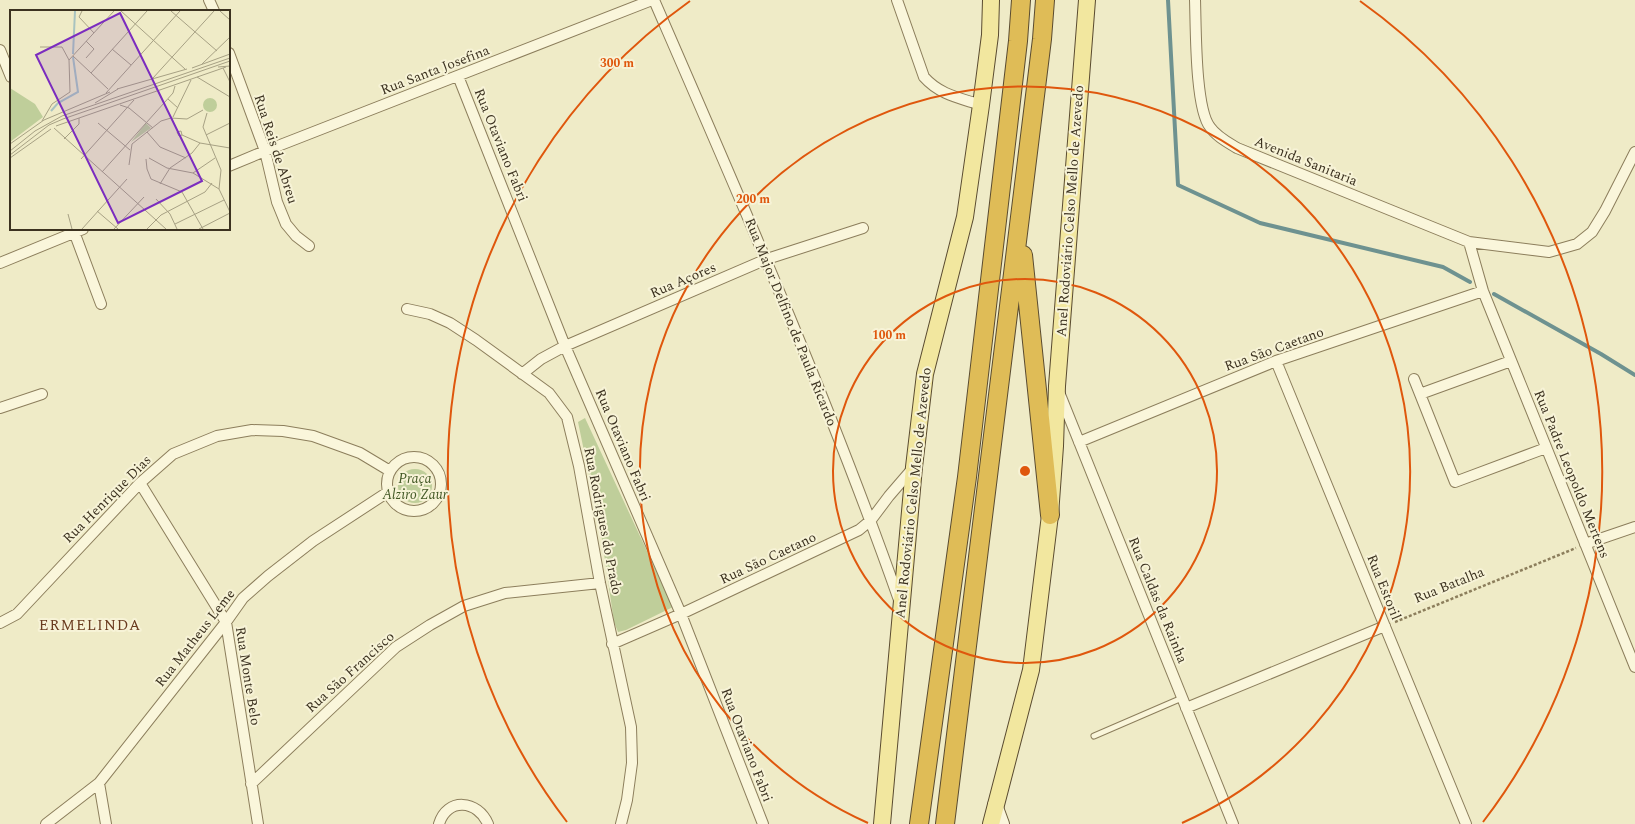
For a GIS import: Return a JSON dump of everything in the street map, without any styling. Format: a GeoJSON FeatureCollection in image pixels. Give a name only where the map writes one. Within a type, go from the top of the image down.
{"type":"FeatureCollection","features":[{"type":"Feature","properties":{"kind":"highway"},"geometry":{"type":"LineString","coordinates":[[919,824],[967,477],[1016,56],[1021,0]]}},
{"type":"Feature","properties":{"kind":"highway"},"geometry":{"type":"LineString","coordinates":[[946,824],[1046,0]]}},
{"type":"Feature","properties":{"kind":"highway"},"geometry":{"type":"LineString","coordinates":[[1019,222],[1050,515]]}},
{"type":"Feature","properties":{"kind":"main road","name":"Anel Rodoviário Celso Mello de Azevedo"},"geometry":{"type":"LineString","coordinates":[[882,824],[901,604],[924,374],[965,217],[990,35],[991,0]]}},
{"type":"Feature","properties":{"kind":"main road","name":"Anel Rodoviário Celso Mello de Azevedo"},"geometry":{"type":"LineString","coordinates":[[991,824],[1031,670],[1050,515],[1055,446],[1057,386],[1087,0]]}},
{"type":"Feature","properties":{"kind":"street"},"geometry":{"type":"LineString","coordinates":[[209,0],[214,10]]}},
{"type":"Feature","properties":{"kind":"street","name":"Rua Santa Josefina"},"geometry":{"type":"LineString","coordinates":[[230,166],[653,0]]}},
{"type":"Feature","properties":{"kind":"street","name":"Rua Major Delfino de Paula Ricardo"},"geometry":{"type":"LineString","coordinates":[[653,0],[767,259],[871,520],[901,604]]}},
{"type":"Feature","properties":{"kind":"street"},"geometry":{"type":"LineString","coordinates":[[898,0],[924,77],[932,86],[943,93],[981,105]]}},
{"type":"Feature","properties":{"kind":"street","name":"Avenida Sanitaria"},"geometry":{"type":"LineString","coordinates":[[1195,0],[1199,94],[1203,114],[1209,127],[1237,148],[1469,242],[1549,252],[1577,244],[1592,232],[1605,211],[1635,152]]}},
{"type":"Feature","properties":{"kind":"street"},"geometry":{"type":"LineString","coordinates":[[0,50],[10,75]]}},
{"type":"Feature","properties":{"kind":"street","name":"Rua Reis de Abreu"},"geometry":{"type":"LineString","coordinates":[[230,56],[265,151],[277,202],[286,224],[296,236],[309,246]]}},
{"type":"Feature","properties":{"kind":"street","name":"Rua Otaviano Fabri"},"geometry":{"type":"LineString","coordinates":[[458,76],[565,346],[681,614],[763,824]]}},
{"type":"Feature","properties":{"kind":"street","name":"Rua Açores"},"geometry":{"type":"LineString","coordinates":[[522,374],[541,359],[565,346],[767,259],[863,228]]}},
{"type":"Feature","properties":{"kind":"street"},"geometry":{"type":"LineString","coordinates":[[0,263],[77,230],[101,304]]}},
{"type":"Feature","properties":{"kind":"street"},"geometry":{"type":"LineString","coordinates":[[1469,242],[1483,291]]}},
{"type":"Feature","properties":{"kind":"street","name":"Rua São Caetano"},"geometry":{"type":"LineString","coordinates":[[1079,442],[1276,361],[1483,291]]}},
{"type":"Feature","properties":{"kind":"street","name":"Rua Padre Leopoldo Mertens"},"geometry":{"type":"LineString","coordinates":[[1483,291],[1635,667]]}},
{"type":"Feature","properties":{"kind":"street","name":"Rua Rodrigues do Prado"},"geometry":{"type":"LineString","coordinates":[[407,309],[430,314],[450,323],[549,393],[567,417],[579,466],[612,644],[631,727],[632,763],[628,800],[621,824]]}},
{"type":"Feature","properties":{"kind":"street","name":"Rua Estoril"},"geometry":{"type":"LineString","coordinates":[[1276,361],[1466,824]]}},
{"type":"Feature","properties":{"kind":"street"},"geometry":{"type":"LineString","coordinates":[[1420,394],[1511,361]]}},
{"type":"Feature","properties":{"kind":"street"},"geometry":{"type":"LineString","coordinates":[[1414,379],[1455,482],[1546,448]]}},
{"type":"Feature","properties":{"kind":"street","name":"Rua Caldas da Rainha"},"geometry":{"type":"LineString","coordinates":[[1057,386],[1233,824]]}},
{"type":"Feature","properties":{"kind":"street"},"geometry":{"type":"LineString","coordinates":[[0,408],[42,394]]}},
{"type":"Feature","properties":{"kind":"street","name":"Rua Henrique Dias"},"geometry":{"type":"LineString","coordinates":[[0,624],[17,614],[140,483],[173,454],[217,436],[252,430],[283,431],[313,436],[360,453],[390,471]]}},
{"type":"Feature","properties":{"kind":"street"},"geometry":{"type":"LineString","coordinates":[[417,456],[427,460],[435,466],[440,476],[441,486],[438,496],[432,504],[422,510],[402,508],[393,501],[388,492],[387,481],[390,471],[397,463],[406,458],[417,456]]}},
{"type":"Feature","properties":{"kind":"street","name":"Rua São Caetano"},"geometry":{"type":"LineString","coordinates":[[612,644],[681,614],[859,530],[871,520],[888,496],[914,467]]}},
{"type":"Feature","properties":{"kind":"street","name":"Rua Monte Belo"},"geometry":{"type":"LineString","coordinates":[[140,483],[226,622],[258,824]]}},
{"type":"Feature","properties":{"kind":"street","name":"Rua Matheus Leme"},"geometry":{"type":"LineString","coordinates":[[46,824],[99,782],[226,622],[243,598],[268,576],[313,541],[388,492]]}},
{"type":"Feature","properties":{"kind":"street"},"geometry":{"type":"LineString","coordinates":[[1585,544],[1635,527]]}},
{"type":"Feature","properties":{"kind":"street","name":"Rua São Francisco"},"geometry":{"type":"LineString","coordinates":[[251,784],[396,647],[430,625],[464,606],[506,594],[600,583]]}},
{"type":"Feature","properties":{"kind":"street"},"geometry":{"type":"LineString","coordinates":[[1184,703],[1385,626]]}},
{"type":"Feature","properties":{"kind":"street"},"geometry":{"type":"LineString","coordinates":[[99,782],[106,824]]}},
{"type":"Feature","properties":{"kind":"street"},"geometry":{"type":"LineString","coordinates":[[439,824],[444,814],[451,808],[460,805],[478,809],[488,824]]}},
{"type":"Feature","properties":{"kind":"street"},"geometry":{"type":"LineString","coordinates":[[995,805],[1002,824]]}},
{"type":"Feature","properties":{"kind":"lane"},"geometry":{"type":"LineString","coordinates":[[1094,736],[1184,703]]}},
{"type":"Feature","properties":{"kind":"path","name":"Rua Batalha"},"geometry":{"type":"LineString","coordinates":[[1385,626],[1585,544]]}},
{"type":"Feature","properties":{"kind":"green space"},"geometry":{"type":"Polygon","coordinates":[[[585,418],[673,607],[626,630],[618,632],[614,622],[601,533],[578,422],[585,418]]]}},
{"type":"Feature","properties":{"kind":"green space","name":"Praça Alziro Zaur"},"geometry":{"type":"Polygon","coordinates":[[[412,469],[418,469],[422,470],[429,476],[432,486],[431,493],[425,500],[418,503],[412,503],[408,502],[401,496],[398,489],[398,483],[399,479],[405,472],[412,469]]]}},
{"type":"Feature","properties":{"kind":"waterway"},"geometry":{"type":"LineString","coordinates":[[1168,0],[1178,185],[1260,223],[1443,267],[1470,282]]}},
{"type":"Feature","properties":{"kind":"waterway"},"geometry":{"type":"LineString","coordinates":[[1494,294],[1601,354],[1635,375]]}},
{"type":"Feature","properties":{"kind":"district","name":"ERMELINDA"},"geometry":{"type":"Point","coordinates":[90,625]}}]}
